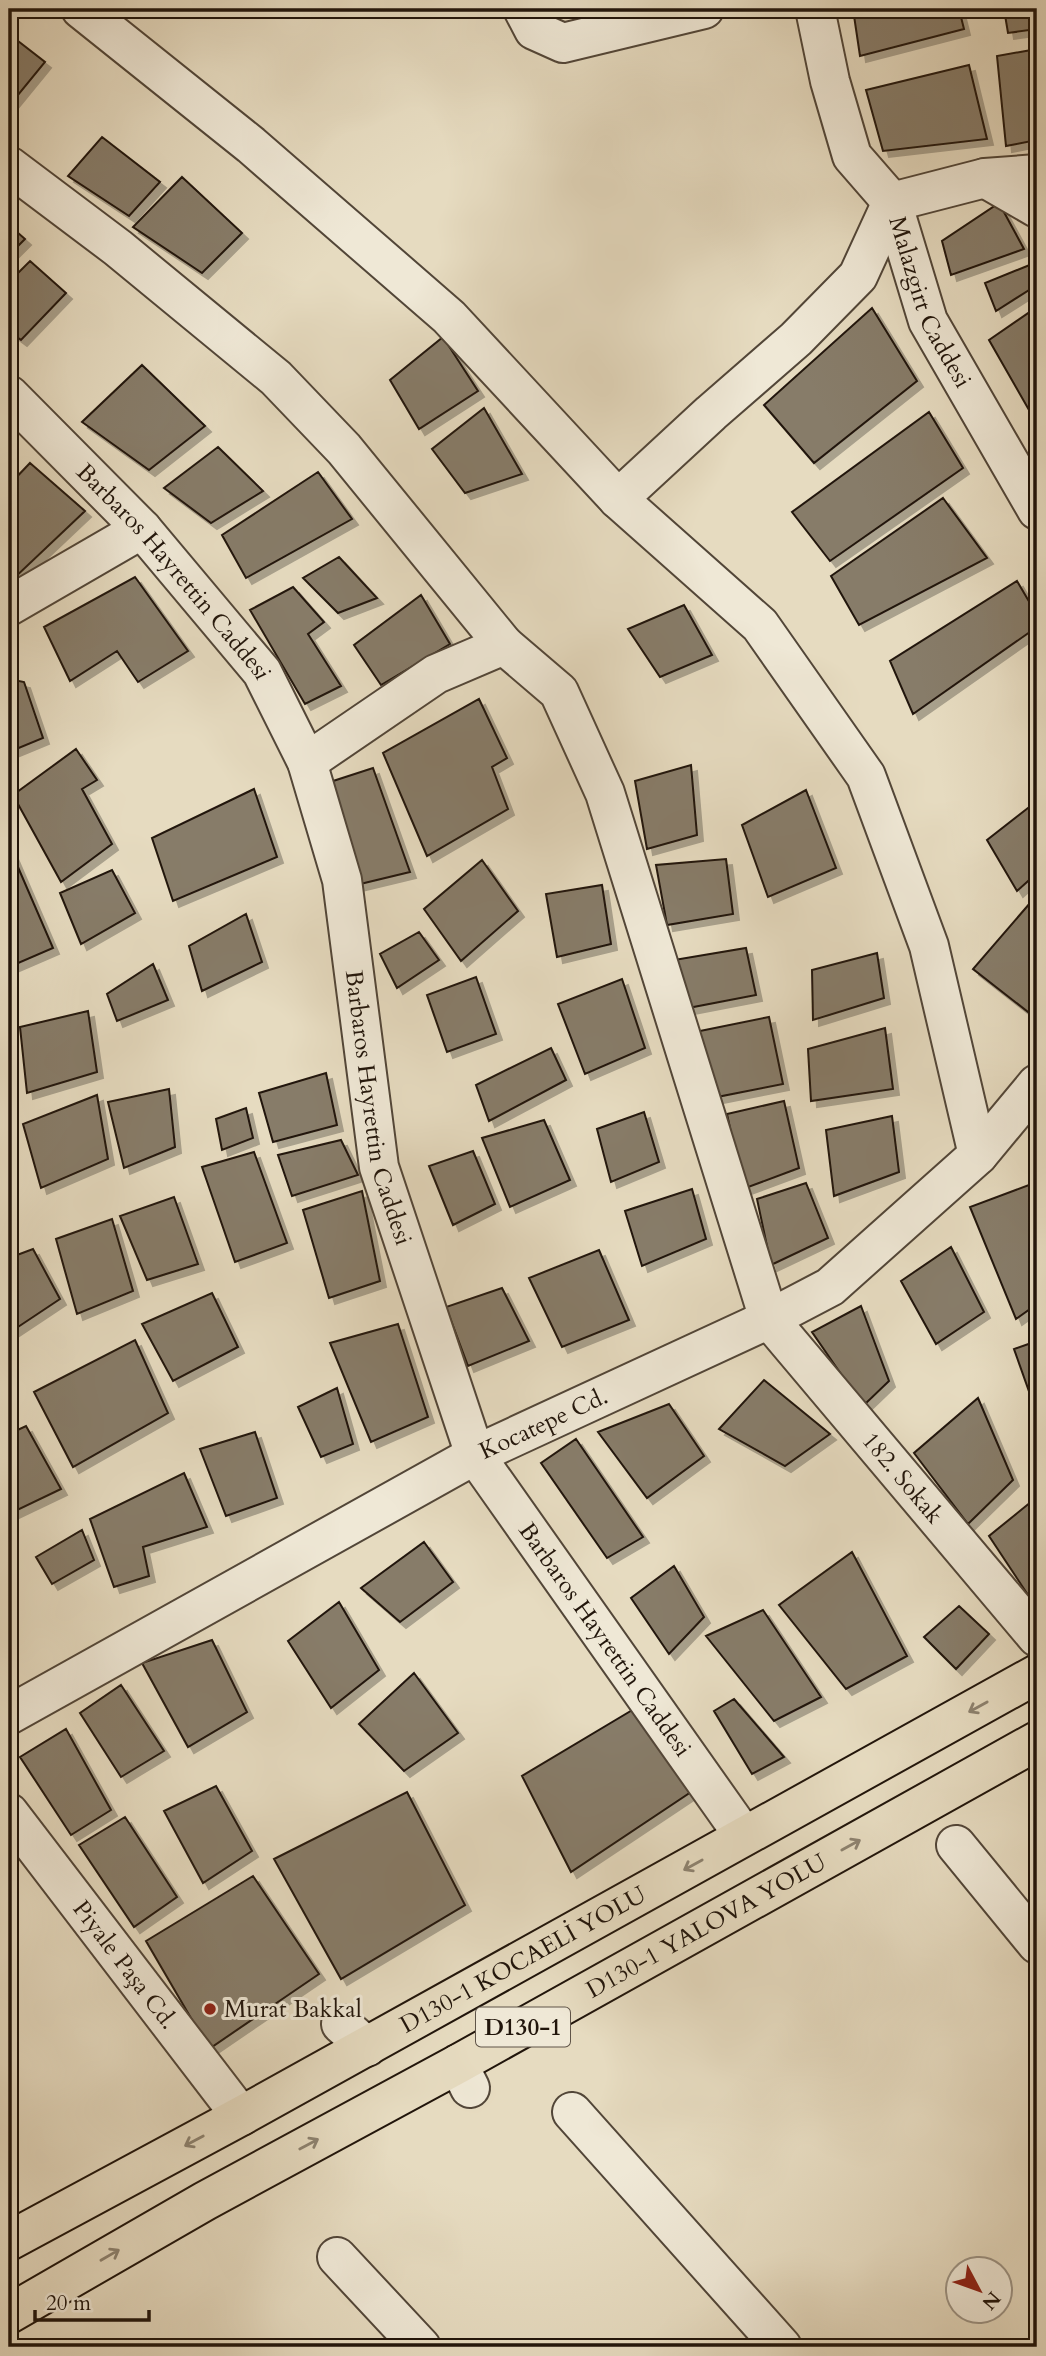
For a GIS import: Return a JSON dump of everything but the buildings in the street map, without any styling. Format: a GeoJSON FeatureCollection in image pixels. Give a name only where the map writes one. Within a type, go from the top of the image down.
{"type":"FeatureCollection","features":[{"type":"Feature","properties":{"kind":"highway","name":"D130-1 KOCAELİ YOLU"},"geometry":{"type":"LineString","coordinates":[[9,2241],[241,2116],[354,2036],[744,1836],[1037,1674]]}},
{"type":"Feature","properties":{"kind":"highway","name":"D130-1 YALOVA YOLU"},"geometry":{"type":"LineString","coordinates":[[9,2314],[205,2201],[464,2076],[1037,1741]]}},
{"type":"Feature","properties":{"kind":"street"},"geometry":{"type":"LineString","coordinates":[[81,9],[251,145],[449,317],[618,499],[760,625],[866,775],[929,946],[978,1155]]}},
{"type":"Feature","properties":{"kind":"street"},"geometry":{"type":"LineString","coordinates":[[523,9],[534,30],[563,43],[704,9]]}},
{"type":"Feature","properties":{"kind":"street","name":"Malazgirt Caddesi"},"geometry":{"type":"LineString","coordinates":[[816,9],[830,81],[852,156],[892,202],[928,321],[1037,510]]}},
{"type":"Feature","properties":{"kind":"street"},"geometry":{"type":"LineString","coordinates":[[9,166],[118,248],[276,378],[344,449],[504,645],[559,692],[605,793],[769,1319]]}},
{"type":"Feature","properties":{"kind":"street"},"geometry":{"type":"LineString","coordinates":[[618,499],[796,339],[858,276],[892,202],[985,178],[1037,174]]}},
{"type":"Feature","properties":{"kind":"street"},"geometry":{"type":"LineString","coordinates":[[985,178],[1037,208]]}},
{"type":"Feature","properties":{"kind":"street","name":"Barbaros Hayrettin Caddesi"},"geometry":{"type":"LineString","coordinates":[[9,395],[142,529],[262,672],[307,762],[342,880],[379,1167],[475,1455],[744,1836]]}},
{"type":"Feature","properties":{"kind":"street"},"geometry":{"type":"LineString","coordinates":[[9,606],[142,529]]}},
{"type":"Feature","properties":{"kind":"street"},"geometry":{"type":"LineString","coordinates":[[307,762],[436,674],[504,645]]}},
{"type":"Feature","properties":{"kind":"street","name":"Kocatepe Cd."},"geometry":{"type":"LineString","coordinates":[[9,1715],[475,1455],[769,1319],[830,1287],[978,1155],[1037,1084]]}},
{"type":"Feature","properties":{"kind":"street","name":"182. Sokak"},"geometry":{"type":"LineString","coordinates":[[769,1319],[1037,1637]]}},
{"type":"Feature","properties":{"kind":"street","name":"Piyale Paşa Cd."},"geometry":{"type":"LineString","coordinates":[[9,1814],[241,2116]]}},
{"type":"Feature","properties":{"kind":"street"},"geometry":{"type":"LineString","coordinates":[[956,1844],[1037,1944]]}},
{"type":"Feature","properties":{"kind":"street"},"geometry":{"type":"LineString","coordinates":[[572,2112],[782,2347]]}},
{"type":"Feature","properties":{"kind":"street"},"geometry":{"type":"LineString","coordinates":[[337,2257],[421,2347]]}},
{"type":"Feature","properties":{"kind":"place","name":"Murat Bakkal"},"geometry":{"type":"Point","coordinates":[210,2009]}}]}
